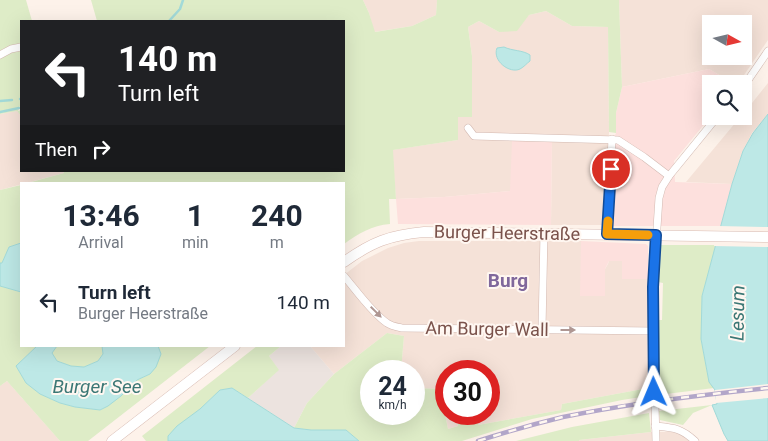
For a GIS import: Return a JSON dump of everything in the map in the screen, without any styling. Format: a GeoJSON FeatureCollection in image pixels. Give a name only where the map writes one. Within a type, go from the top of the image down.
{"type":"FeatureCollection","features":[{"type":"Feature","properties":{"kind":"main road","name":"Burger Heerstraße"},"geometry":{"type":"LineString","coordinates":[[345,261],[381,240],[408,233],[424,232],[768,237]]}},
{"type":"Feature","properties":{"kind":"main road"},"geometry":{"type":"LineString","coordinates":[[112,441],[234,347]]}},
{"type":"Feature","properties":{"kind":"street"},"geometry":{"type":"LineString","coordinates":[[0,56],[11,49],[20,47]]}},
{"type":"Feature","properties":{"kind":"street"},"geometry":{"type":"LineString","coordinates":[[752,75],[768,51]]}},
{"type":"Feature","properties":{"kind":"street"},"geometry":{"type":"LineString","coordinates":[[656,441],[652,331],[659,198],[662,187],[669,176],[711,125]]}},
{"type":"Feature","properties":{"kind":"street"},"geometry":{"type":"LineString","coordinates":[[468,128],[474,136],[618,140],[669,176]]}},
{"type":"Feature","properties":{"kind":"street"},"geometry":{"type":"LineString","coordinates":[[607,234],[612,139]]}},
{"type":"Feature","properties":{"kind":"street"},"geometry":{"type":"LineString","coordinates":[[542,330],[544,233]]}},
{"type":"Feature","properties":{"kind":"street","name":"Am Burger Wall"},"geometry":{"type":"LineString","coordinates":[[345,277],[380,317],[388,324],[402,328],[652,331]]}},
{"type":"Feature","properties":{"kind":"street"},"geometry":{"type":"LineString","coordinates":[[655,426],[684,431],[695,441]]}},
{"type":"Feature","properties":{"kind":"shaded area"},"geometry":{"type":"Polygon","coordinates":[[[363,0],[437,0],[436,15],[412,26],[374,32],[363,0]]]}},
{"type":"Feature","properties":{"kind":"shaded area"},"geometry":{"type":"Polygon","coordinates":[[[619,0],[768,0],[768,40],[752,63],[752,15],[702,15],[702,65],[751,65],[744,75],[719,75],[709,69],[622,87],[619,0]]]}},
{"type":"Feature","properties":{"kind":"shaded area"},"geometry":{"type":"Polygon","coordinates":[[[546,11],[572,26],[608,27],[609,132],[605,225],[551,225],[552,142],[510,191],[396,199],[392,150],[458,140],[458,117],[472,117],[472,56],[468,27],[479,21],[499,32],[529,15],[546,11]]]}},
{"type":"Feature","properties":{"kind":"shaded area"},"geometry":{"type":"Polygon","coordinates":[[[709,69],[719,75],[702,75],[702,125],[704,125],[674,161],[675,182],[732,184],[721,226],[607,226],[613,140],[616,133],[616,113],[622,87],[709,69]]]}},
{"type":"Feature","properties":{"kind":"shaded area"},"geometry":{"type":"Polygon","coordinates":[[[768,83],[768,114],[752,133],[743,151],[732,184],[686,182],[734,125],[752,125],[752,103],[768,83]]]}},
{"type":"Feature","properties":{"kind":"shaded area"},"geometry":{"type":"Polygon","coordinates":[[[17,111],[20,115],[20,172],[64,173],[30,182],[20,182],[20,185],[0,190],[0,114],[17,111]]]}},
{"type":"Feature","properties":{"kind":"shaded area"},"geometry":{"type":"Polygon","coordinates":[[[512,141],[552,142],[551,225],[398,224],[396,199],[510,191],[512,141]]]}},
{"type":"Feature","properties":{"kind":"shaded area"},"geometry":{"type":"Polygon","coordinates":[[[419,241],[581,241],[581,296],[604,296],[605,269],[609,261],[623,261],[623,279],[648,279],[648,388],[562,404],[561,410],[500,421],[500,360],[435,360],[435,389],[425,388],[425,360],[402,360],[404,336],[387,333],[334,374],[311,347],[345,347],[345,274],[362,261],[388,248],[419,241]]]}},
{"type":"Feature","properties":{"kind":"shaded area"},"geometry":{"type":"Polygon","coordinates":[[[581,241],[646,244],[648,246],[648,279],[622,279],[622,261],[609,261],[605,269],[605,296],[580,296],[581,241]]]}},
{"type":"Feature","properties":{"kind":"shaded area"},"geometry":{"type":"Polygon","coordinates":[[[280,347],[311,347],[334,374],[307,403],[294,428],[248,398],[278,370],[269,356],[280,347]]]}},
{"type":"Feature","properties":{"kind":"shaded area"},"geometry":{"type":"Polygon","coordinates":[[[7,381],[60,441],[0,441],[0,386],[7,381]]]}},
{"type":"Feature","properties":{"kind":"shaded area"},"geometry":{"type":"Polygon","coordinates":[[[447,425],[458,425],[458,426],[448,429],[447,425]]]}},
{"type":"Feature","properties":{"kind":"shaded area"},"geometry":{"type":"Polygon","coordinates":[[[651,432],[681,434],[689,441],[579,441],[579,440],[651,432]]]}},
{"type":"Feature","properties":{"kind":"green space"},"geometry":{"type":"Polygon","coordinates":[[[0,0],[26,0],[32,20],[20,20],[20,106],[18,111],[20,110],[20,115],[17,111],[0,114],[0,0]]]}},
{"type":"Feature","properties":{"kind":"green space"},"geometry":{"type":"Polygon","coordinates":[[[91,0],[363,0],[375,32],[412,26],[436,15],[437,0],[619,0],[622,87],[616,113],[616,133],[609,132],[608,27],[572,26],[546,11],[529,15],[517,31],[499,32],[479,21],[468,27],[472,56],[472,117],[458,117],[458,140],[393,150],[396,199],[389,199],[390,224],[371,228],[345,243],[345,182],[31,182],[64,172],[345,172],[345,20],[97,20],[91,0]]]}},
{"type":"Feature","properties":{"kind":"green space"},"geometry":{"type":"Polygon","coordinates":[[[20,185],[20,243],[9,247],[2,263],[0,263],[0,190],[20,185]]]}},
{"type":"Feature","properties":{"kind":"green space"},"geometry":{"type":"Polygon","coordinates":[[[661,245],[716,245],[702,296],[701,339],[709,382],[714,388],[658,395],[657,320],[662,320],[663,283],[658,282],[661,245]]]}},
{"type":"Feature","properties":{"kind":"green space"},"geometry":{"type":"Polygon","coordinates":[[[0,286],[20,292],[20,347],[36,347],[16,366],[26,383],[40,394],[60,403],[101,410],[121,396],[137,380],[150,374],[161,354],[158,347],[209,347],[88,441],[60,441],[7,381],[0,386],[0,286]]]}},
{"type":"Feature","properties":{"kind":"green space"},"geometry":{"type":"Polygon","coordinates":[[[387,333],[404,336],[402,360],[360,360],[360,425],[425,425],[425,388],[435,389],[435,425],[447,425],[448,429],[458,425],[500,425],[500,421],[561,410],[562,404],[648,388],[648,396],[532,419],[462,441],[359,441],[346,430],[294,428],[307,403],[334,374],[387,333]]]}},
{"type":"Feature","properties":{"kind":"green space"},"geometry":{"type":"Polygon","coordinates":[[[56,347],[102,347],[103,354],[98,361],[84,367],[71,366],[57,361],[52,353],[56,347]]]}},
{"type":"Feature","properties":{"kind":"green space"},"geometry":{"type":"Polygon","coordinates":[[[256,347],[280,347],[269,356],[279,370],[248,398],[232,388],[220,390],[168,436],[168,441],[146,441],[142,436],[256,347]]]}},
{"type":"Feature","properties":{"kind":"green space"},"geometry":{"type":"Polygon","coordinates":[[[712,405],[693,413],[683,425],[660,420],[659,411],[712,405]]]}},
{"type":"Feature","properties":{"kind":"green space"},"geometry":{"type":"Polygon","coordinates":[[[649,413],[651,432],[579,441],[516,441],[572,427],[649,413]]]}},
{"type":"Feature","properties":{"kind":"water"},"geometry":{"type":"Polygon","coordinates":[[[504,47],[527,53],[530,55],[530,61],[520,69],[511,70],[507,68],[499,62],[496,53],[497,48],[504,47]]]}},
{"type":"Feature","properties":{"kind":"water","name":"Lesum"},"geometry":{"type":"Polygon","coordinates":[[[768,114],[768,441],[728,441],[712,405],[717,404],[715,390],[709,382],[701,339],[702,296],[732,184],[743,151],[753,133],[768,114]]]}},
{"type":"Feature","properties":{"kind":"water"},"geometry":{"type":"Polygon","coordinates":[[[20,243],[20,292],[0,286],[0,263],[2,263],[9,247],[20,243]]]}},
{"type":"Feature","properties":{"kind":"water","name":"Burger See"},"geometry":{"type":"Polygon","coordinates":[[[36,347],[56,347],[52,353],[57,361],[71,366],[84,367],[98,361],[103,354],[102,347],[158,347],[161,354],[156,367],[150,374],[137,380],[121,396],[100,410],[60,403],[40,394],[26,383],[16,366],[36,347]]]}},
{"type":"Feature","properties":{"kind":"water","name":"Burger See"},"geometry":{"type":"Polygon","coordinates":[[[232,388],[294,428],[346,430],[359,441],[168,441],[168,436],[177,426],[200,409],[220,390],[232,388]]]}},
{"type":"Feature","properties":{"kind":"pier"},"geometry":{"type":"Polygon","coordinates":[[[718,226],[768,227],[768,247],[714,246],[718,226]]]}},
{"type":"Feature","properties":{"kind":"pier"},"geometry":{"type":"Polygon","coordinates":[[[768,384],[768,398],[716,403],[715,390],[768,384]]]}},
{"type":"Feature","properties":{"kind":"waterway"},"geometry":{"type":"LineString","coordinates":[[170,20],[180,9],[183,0]]}},
{"type":"Feature","properties":{"kind":"waterway"},"geometry":{"type":"LineString","coordinates":[[0,101],[12,100]]}},
{"type":"Feature","properties":{"kind":"waterway"},"geometry":{"type":"LineString","coordinates":[[0,112],[19,108]]}},
{"type":"Feature","properties":{"kind":"railway"},"geometry":{"type":"LineString","coordinates":[[478,441],[541,422],[588,412],[665,400],[768,388]]}},
{"type":"Feature","properties":{"kind":"slow traffic"},"geometry":{"type":"LineString","coordinates":[[608,221],[607,234],[648,235]]}},
{"type":"Feature","properties":{"kind":"district","name":"Burg"},"geometry":{"type":"Point","coordinates":[508,280]}},
{"type":"Feature","properties":{"kind":"route"},"geometry":{"type":"LineString","coordinates":[[611,169],[607,234],[656,235],[652,331],[654,392]]}}]}
